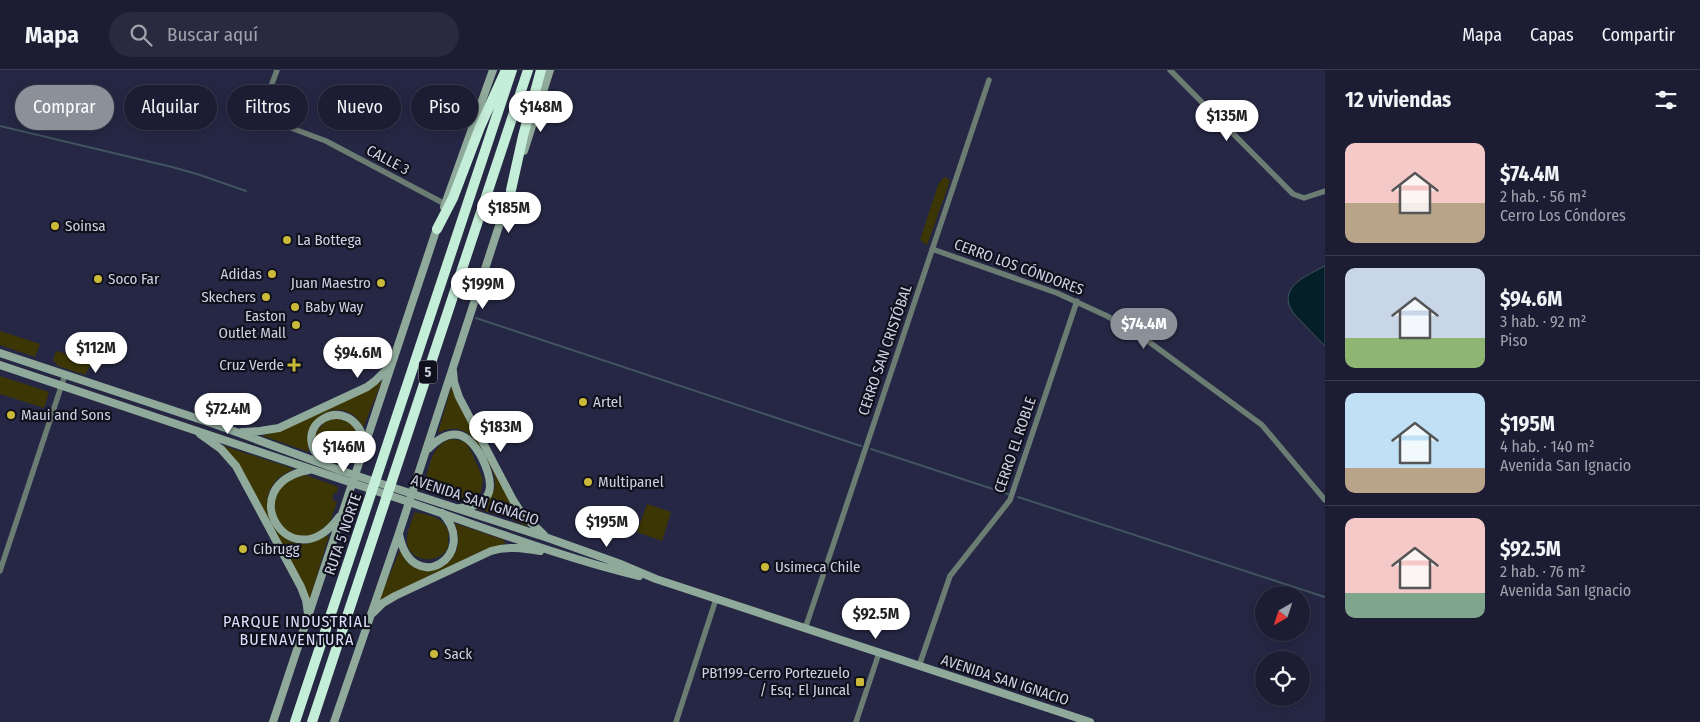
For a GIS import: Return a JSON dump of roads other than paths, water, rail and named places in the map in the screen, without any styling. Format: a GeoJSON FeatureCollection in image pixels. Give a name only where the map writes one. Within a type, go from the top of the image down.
{"type":"FeatureCollection","features":[{"type":"Feature","properties":{"kind":"highway"},"geometry":{"type":"LineString","coordinates":[[437,229],[453,198],[480,127],[506,70]]}},
{"type":"Feature","properties":{"kind":"highway","name":"RUTA 5 NORTE"},"geometry":{"type":"LineString","coordinates":[[295,722],[512,70]]}},
{"type":"Feature","properties":{"kind":"highway","name":"RUTA 5 NORTE"},"geometry":{"type":"LineString","coordinates":[[312,722],[528,70]]}},
{"type":"Feature","properties":{"kind":"highway"},"geometry":{"type":"LineString","coordinates":[[511,190],[541,70]]}},
{"type":"Feature","properties":{"kind":"highway"},"geometry":{"type":"LineString","coordinates":[[317,722],[328,675]]}},
{"type":"Feature","properties":{"kind":"highway"},"geometry":{"type":"LineString","coordinates":[[290,722],[308,683]]}},
{"type":"Feature","properties":{"kind":"main road"},"geometry":{"type":"LineString","coordinates":[[273,722],[445,204],[493,70]]}},
{"type":"Feature","properties":{"kind":"main road"},"geometry":{"type":"LineString","coordinates":[[334,722],[399,533],[550,70]]}},
{"type":"Feature","properties":{"kind":"main road","name":"AVENIDA SAN IGNACIO"},"geometry":{"type":"LineString","coordinates":[[0,353],[234,431],[330,466],[340,474],[419,505],[555,552],[625,573],[656,579]]}},
{"type":"Feature","properties":{"kind":"main road"},"geometry":{"type":"LineString","coordinates":[[20,372],[24,366],[24,361]]}},
{"type":"Feature","properties":{"kind":"main road"},"geometry":{"type":"LineString","coordinates":[[234,431],[260,432],[285,425],[371,384],[383,375],[392,363]]}},
{"type":"Feature","properties":{"kind":"main road","name":"AVENIDA SAN IGNACIO"},"geometry":{"type":"LineString","coordinates":[[0,365],[311,470],[340,474],[422,497],[548,538],[656,579],[1090,722]]}},
{"type":"Feature","properties":{"kind":"main road"},"geometry":{"type":"LineString","coordinates":[[453,365],[454,382],[457,392],[512,500],[527,519],[548,538]]}},
{"type":"Feature","properties":{"kind":"main road"},"geometry":{"type":"LineString","coordinates":[[330,466],[315,453],[311,442],[313,430],[322,418],[333,414],[350,418],[360,428],[365,444]]}},
{"type":"Feature","properties":{"kind":"main road"},"geometry":{"type":"LineString","coordinates":[[212,436],[217,432],[216,425]]}},
{"type":"Feature","properties":{"kind":"main road"},"geometry":{"type":"LineString","coordinates":[[196,430],[226,455],[240,473],[301,587],[306,600],[308,616]]}},
{"type":"Feature","properties":{"kind":"main road"},"geometry":{"type":"LineString","coordinates":[[426,450],[441,438],[449,434],[457,434],[466,437],[473,444],[484,463],[491,479],[489,490],[485,497],[475,505],[455,508]]}},
{"type":"Feature","properties":{"kind":"main road"},"geometry":{"type":"LineString","coordinates":[[311,470],[290,476],[276,487],[271,500],[271,509],[273,519],[278,527],[293,538],[311,540],[320,536],[328,529],[344,509]]}},
{"type":"Feature","properties":{"kind":"main road"},"geometry":{"type":"LineString","coordinates":[[399,533],[403,550],[411,561],[422,566],[436,566],[451,553],[454,543],[453,530],[442,513]]}},
{"type":"Feature","properties":{"kind":"main road"},"geometry":{"type":"LineString","coordinates":[[370,617],[379,607],[395,596],[491,551],[513,547],[555,552]]}},
{"type":"Feature","properties":{"kind":"street","name":"CALLE 3"},"geometry":{"type":"LineString","coordinates":[[277,70],[265,106],[266,114],[270,120],[326,141],[445,204]]}},
{"type":"Feature","properties":{"kind":"street"},"geometry":{"type":"LineString","coordinates":[[1170,70],[1293,194],[1304,198],[1325,191]]}},
{"type":"Feature","properties":{"kind":"street","name":"CERRO SAN CRISTÓBAL"},"geometry":{"type":"LineString","coordinates":[[805,629],[989,80]]}},
{"type":"Feature","properties":{"kind":"street","name":"CERRO LOS CÓNDORES"},"geometry":{"type":"LineString","coordinates":[[932,248],[1035,284],[1077,301],[1137,333],[1257,421],[1274,438],[1325,500]]}},
{"type":"Feature","properties":{"kind":"street","name":"CERRO EL ROBLE"},"geometry":{"type":"LineString","coordinates":[[919,666],[950,576],[1006,506],[1012,494],[1077,301]]}},
{"type":"Feature","properties":{"kind":"street"},"geometry":{"type":"LineString","coordinates":[[1,568],[65,375]]}},
{"type":"Feature","properties":{"kind":"street"},"geometry":{"type":"LineString","coordinates":[[676,722],[716,599]]}},
{"type":"Feature","properties":{"kind":"street"},"geometry":{"type":"LineString","coordinates":[[856,722],[878,653]]}},
{"type":"Feature","properties":{"kind":"water"},"geometry":{"type":"Polygon","coordinates":[[[1325,266],[1325,346],[1294,314],[1289,305],[1288,297],[1290,290],[1295,284],[1325,266]]]}},
{"type":"Feature","properties":{"kind":"waterway"},"geometry":{"type":"LineString","coordinates":[[0,126],[172,167],[246,191]]}},
{"type":"Feature","properties":{"kind":"waterway"},"geometry":{"type":"LineString","coordinates":[[476,318],[861,446]]}},
{"type":"Feature","properties":{"kind":"waterway"},"geometry":{"type":"LineString","coordinates":[[871,449],[1008,494]]}},
{"type":"Feature","properties":{"kind":"waterway"},"geometry":{"type":"LineString","coordinates":[[1018,497],[1325,597]]}},
{"type":"Feature","properties":{"kind":"place","name":"Soinsa"},"geometry":{"type":"Point","coordinates":[55,226]}},
{"type":"Feature","properties":{"kind":"place","name":"La Bottega"},"geometry":{"type":"Point","coordinates":[287,240]}},
{"type":"Feature","properties":{"kind":"place","name":"Adidas"},"geometry":{"type":"Point","coordinates":[272,274]}},
{"type":"Feature","properties":{"kind":"place","name":"Soco Far"},"geometry":{"type":"Point","coordinates":[98,279]}},
{"type":"Feature","properties":{"kind":"place","name":"Juan Maestro"},"geometry":{"type":"Point","coordinates":[381,283]}},
{"type":"Feature","properties":{"kind":"place","name":"Skechers"},"geometry":{"type":"Point","coordinates":[266,297]}},
{"type":"Feature","properties":{"kind":"place","name":"Baby Way"},"geometry":{"type":"Point","coordinates":[295,307]}},
{"type":"Feature","properties":{"kind":"place","name":"Easton Outlet Mall"},"geometry":{"type":"Point","coordinates":[296,325]}},
{"type":"Feature","properties":{"kind":"place","name":"Cruz Verde"},"geometry":{"type":"Point","coordinates":[294,365]}},
{"type":"Feature","properties":{"kind":"place","name":"Artel"},"geometry":{"type":"Point","coordinates":[583,402]}},
{"type":"Feature","properties":{"kind":"place","name":"Maui and Sons"},"geometry":{"type":"Point","coordinates":[11,415]}},
{"type":"Feature","properties":{"kind":"place","name":"Multipanel"},"geometry":{"type":"Point","coordinates":[588,482]}},
{"type":"Feature","properties":{"kind":"place","name":"Cibrugg"},"geometry":{"type":"Point","coordinates":[243,549]}},
{"type":"Feature","properties":{"kind":"place","name":"Usimeca Chile"},"geometry":{"type":"Point","coordinates":[765,567]}},
{"type":"Feature","properties":{"kind":"place","name":"Sack"},"geometry":{"type":"Point","coordinates":[434,654]}},
{"type":"Feature","properties":{"kind":"place","name":"PB1199-Cerro Portezuelo / Esq. El Juncal"},"geometry":{"type":"Point","coordinates":[860,682]}},
{"type":"Feature","properties":{"kind":"district","name":"PARQUE INDUSTRIAL BUENAVENTURA"},"geometry":{"type":"Point","coordinates":[297,630]}}]}
